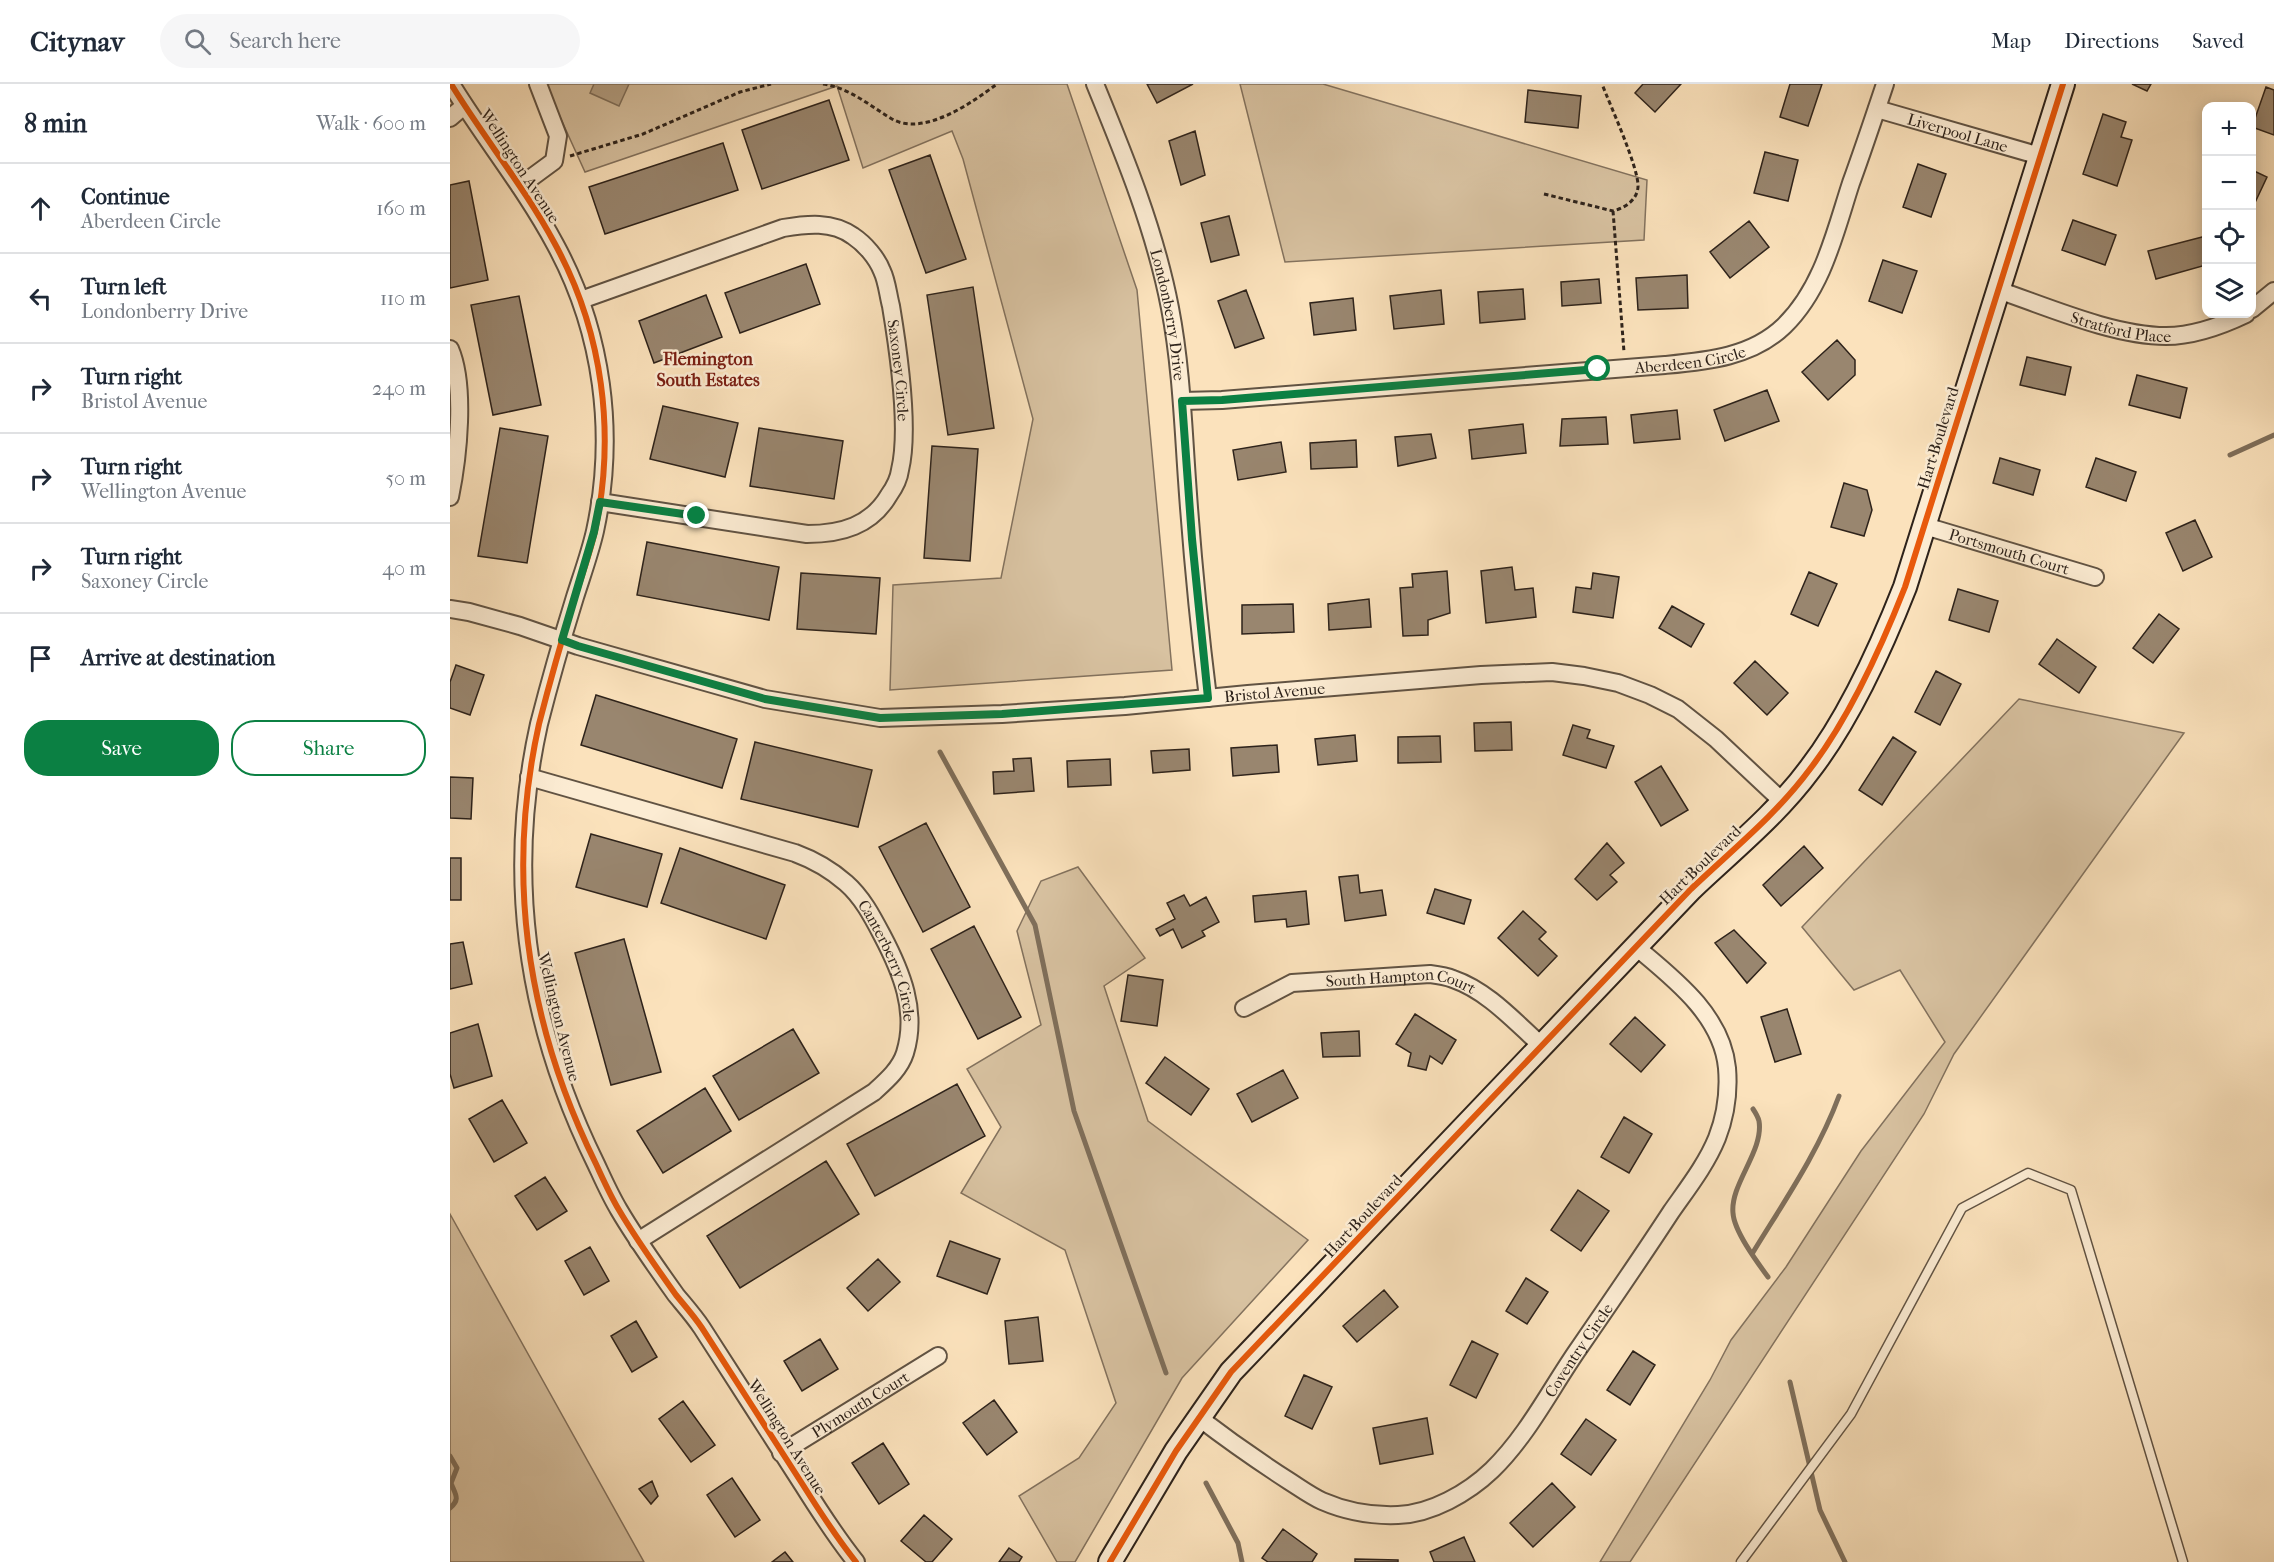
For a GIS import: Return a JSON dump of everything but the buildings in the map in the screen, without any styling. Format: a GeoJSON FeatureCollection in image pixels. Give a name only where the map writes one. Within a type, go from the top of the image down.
{"type":"FeatureCollection","features":[{"type":"Feature","properties":{"kind":"street","name":"Wellington Avenue"},"geometry":{"type":"LineString","coordinates":[[451,84],[520,186],[554,242],[580,300],[598,365],[603,398],[605,464],[600,502],[594,532],[539,724],[529,777],[522,864],[525,923],[533,983],[553,1062],[574,1117],[617,1207],[638,1240],[700,1325],[821,1516],[856,1562]]}},
{"type":"Feature","properties":{"kind":"street","name":"Wellington Avenue"},"geometry":{"type":"LineString","coordinates":[[520,186],[554,161],[558,136],[538,84]]}},
{"type":"Feature","properties":{"kind":"street","name":"Londonberry Drive"},"geometry":{"type":"LineString","coordinates":[[1095,84],[1132,173],[1154,240],[1170,309],[1182,401],[1191,529],[1208,698]]}},
{"type":"Feature","properties":{"kind":"street","name":"Aberdeen Circle"},"geometry":{"type":"LineString","coordinates":[[1182,401],[1222,400],[1697,362],[1729,357],[1757,344],[1783,327],[1802,304],[1818,277],[1841,217],[1885,84]]}},
{"type":"Feature","properties":{"kind":"street","name":"Hart Boulevard"},"geometry":{"type":"LineString","coordinates":[[1110,1562],[1176,1451],[1220,1387],[1239,1364],[1691,889],[1744,842],[1783,802],[1810,770],[1830,740],[1885,638],[1905,587],[2063,84]]}},
{"type":"Feature","properties":{"kind":"street"},"geometry":{"type":"LineString","coordinates":[[450,118],[464,106]]}},
{"type":"Feature","properties":{"kind":"street","name":"Liverpool Lane"},"geometry":{"type":"LineString","coordinates":[[1877,109],[2040,156]]}},
{"type":"Feature","properties":{"kind":"street","name":"Saxoney Circle"},"geometry":{"type":"LineString","coordinates":[[580,300],[783,228],[810,225],[837,227],[854,236],[869,251],[883,271],[893,322],[900,384],[903,444],[900,471],[889,495],[874,514],[852,528],[830,534],[807,534],[600,502]]}},
{"type":"Feature","properties":{"kind":"street","name":"Stratford Place"},"geometry":{"type":"LineString","coordinates":[[1998,290],[2087,320],[2140,334],[2167,336],[2196,332],[2223,325],[2238,318]]}},
{"type":"Feature","properties":{"kind":"street"},"geometry":{"type":"LineString","coordinates":[[2256,306],[2274,291]]}},
{"type":"Feature","properties":{"kind":"street"},"geometry":{"type":"LineString","coordinates":[[450,350],[459,388],[458,453],[450,496]]}},
{"type":"Feature","properties":{"kind":"street","name":"Portsmouth Court"},"geometry":{"type":"LineString","coordinates":[[1925,526],[2095,577]]}},
{"type":"Feature","properties":{"kind":"street","name":"Bristol Avenue"},"geometry":{"type":"LineString","coordinates":[[450,609],[469,612],[578,646],[765,699],[880,718],[1002,714],[1490,674],[1552,672],[1584,676],[1618,683],[1650,695],[1678,710],[1716,739],[1783,802]]}},
{"type":"Feature","properties":{"kind":"street","name":"Canterberry Circle"},"geometry":{"type":"LineString","coordinates":[[529,777],[814,860],[847,884],[870,913],[900,970],[907,992],[909,1032],[905,1054],[892,1075],[874,1092],[638,1240]]}},
{"type":"Feature","properties":{"kind":"street","name":"Coventry Circle"},"geometry":{"type":"LineString","coordinates":[[1198,1418],[1239,1448],[1321,1501],[1347,1510],[1400,1515],[1423,1509],[1447,1502],[1491,1471],[1527,1426],[1652,1243],[1703,1165],[1716,1140],[1725,1114],[1728,1089],[1726,1064],[1719,1040],[1706,1016],[1675,980],[1636,947]]}},
{"type":"Feature","properties":{"kind":"street","name":"South Hampton Court"},"geometry":{"type":"LineString","coordinates":[[1244,1008],[1292,983],[1430,974],[1453,979],[1475,990],[1494,1003],[1542,1046]]}},
{"type":"Feature","properties":{"kind":"street","name":"Plymouth Court"},"geometry":{"type":"LineString","coordinates":[[781,1453],[938,1356]]}},
{"type":"Feature","properties":{"kind":"lane"},"geometry":{"type":"LineString","coordinates":[[1742,1562],[1851,1414],[1962,1208],[2028,1173],[2071,1190],[2183,1562]]}},
{"type":"Feature","properties":{"kind":"path"},"geometry":{"type":"LineString","coordinates":[[554,161],[643,134],[740,92],[771,84]]}},
{"type":"Feature","properties":{"kind":"path"},"geometry":{"type":"LineString","coordinates":[[823,84],[838,86],[895,121],[914,125],[966,107],[997,84]]}},
{"type":"Feature","properties":{"kind":"path"},"geometry":{"type":"LineString","coordinates":[[1544,194],[1613,211],[1622,209],[1635,199],[1638,186],[1634,167],[1602,84]]}},
{"type":"Feature","properties":{"kind":"path"},"geometry":{"type":"LineString","coordinates":[[1613,211],[1625,367]]}},
{"type":"Feature","properties":{"kind":"shaded area"},"geometry":{"type":"Polygon","coordinates":[[[545,84],[1067,84],[1137,290],[1172,670],[890,690],[893,585],[1001,578],[1033,419],[963,159],[952,131],[863,168],[837,86],[585,172],[545,84]]]}},
{"type":"Feature","properties":{"kind":"shaded area"},"geometry":{"type":"Polygon","coordinates":[[[594,84],[629,84],[619,106],[590,93],[594,84]]]}},
{"type":"Feature","properties":{"kind":"shaded area"},"geometry":{"type":"Polygon","coordinates":[[[1240,84],[1323,84],[1647,180],[1644,240],[1285,262],[1240,84]]]}},
{"type":"Feature","properties":{"kind":"shaded area"},"geometry":{"type":"Polygon","coordinates":[[[2019,699],[2184,733],[1954,1054],[1924,1114],[1630,1562],[1600,1562],[1710,1380],[1731,1340],[1786,1267],[1861,1151],[1945,1042],[1900,970],[1854,990],[1802,927],[2019,699]]]}},
{"type":"Feature","properties":{"kind":"shaded area"},"geometry":{"type":"Polygon","coordinates":[[[1078,867],[1145,958],[1104,986],[1148,1121],[1308,1240],[1182,1378],[1075,1562],[1057,1562],[1019,1496],[1079,1458],[1116,1403],[1065,1250],[961,1193],[1001,1127],[967,1069],[1041,1025],[1017,931],[1041,881],[1078,867]]]}},
{"type":"Feature","properties":{"kind":"shaded area"},"geometry":{"type":"Polygon","coordinates":[[[450,1214],[644,1562],[450,1562],[450,1214]]]}},
{"type":"Feature","properties":{"kind":"waterway"},"geometry":{"type":"LineString","coordinates":[[2230,455],[2274,435]]}},
{"type":"Feature","properties":{"kind":"waterway"},"geometry":{"type":"LineString","coordinates":[[940,752],[1035,925],[1074,1111],[1166,1373]]}},
{"type":"Feature","properties":{"kind":"waterway"},"geometry":{"type":"LineString","coordinates":[[1752,1254],[1810,1158],[1839,1096]]}},
{"type":"Feature","properties":{"kind":"waterway"},"geometry":{"type":"LineString","coordinates":[[1753,1109],[1759,1121],[1757,1144],[1736,1191],[1733,1213],[1737,1228],[1768,1277]]}},
{"type":"Feature","properties":{"kind":"waterway"},"geometry":{"type":"LineString","coordinates":[[1790,1382],[1820,1510],[1845,1562]]}},
{"type":"Feature","properties":{"kind":"waterway"},"geometry":{"type":"LineString","coordinates":[[450,1456],[457,1468],[451,1483],[456,1499],[450,1508]]}},
{"type":"Feature","properties":{"kind":"waterway"},"geometry":{"type":"LineString","coordinates":[[1206,1483],[1238,1543],[1242,1562]]}},
{"type":"Feature","properties":{"kind":"cycle path"},"geometry":{"type":"LineString","coordinates":[[451,84],[531,203],[555,244],[584,312],[601,384],[604,458],[595,531],[539,724],[529,781],[524,838],[524,894],[529,949],[539,1004],[553,1058],[572,1111],[619,1210],[661,1274],[702,1328],[822,1515],[856,1562]]}},
{"type":"Feature","properties":{"kind":"cycle path"},"geometry":{"type":"LineString","coordinates":[[1110,1562],[1176,1451],[1231,1372],[1691,889],[1783,802],[1825,749],[1864,681],[1905,587],[2063,84]]}},
{"type":"Feature","properties":{"kind":"district","name":"Flemington South Estates"},"geometry":{"type":"Point","coordinates":[708,369]}},
{"type":"Feature","properties":{"kind":"route"},"geometry":{"type":"LineString","coordinates":[[697,516],[600,502],[594,532],[562,640],[765,699],[802,707],[880,718],[1002,714],[1208,698],[1192,539],[1182,401],[1380,388],[1598,369]]}}]}
